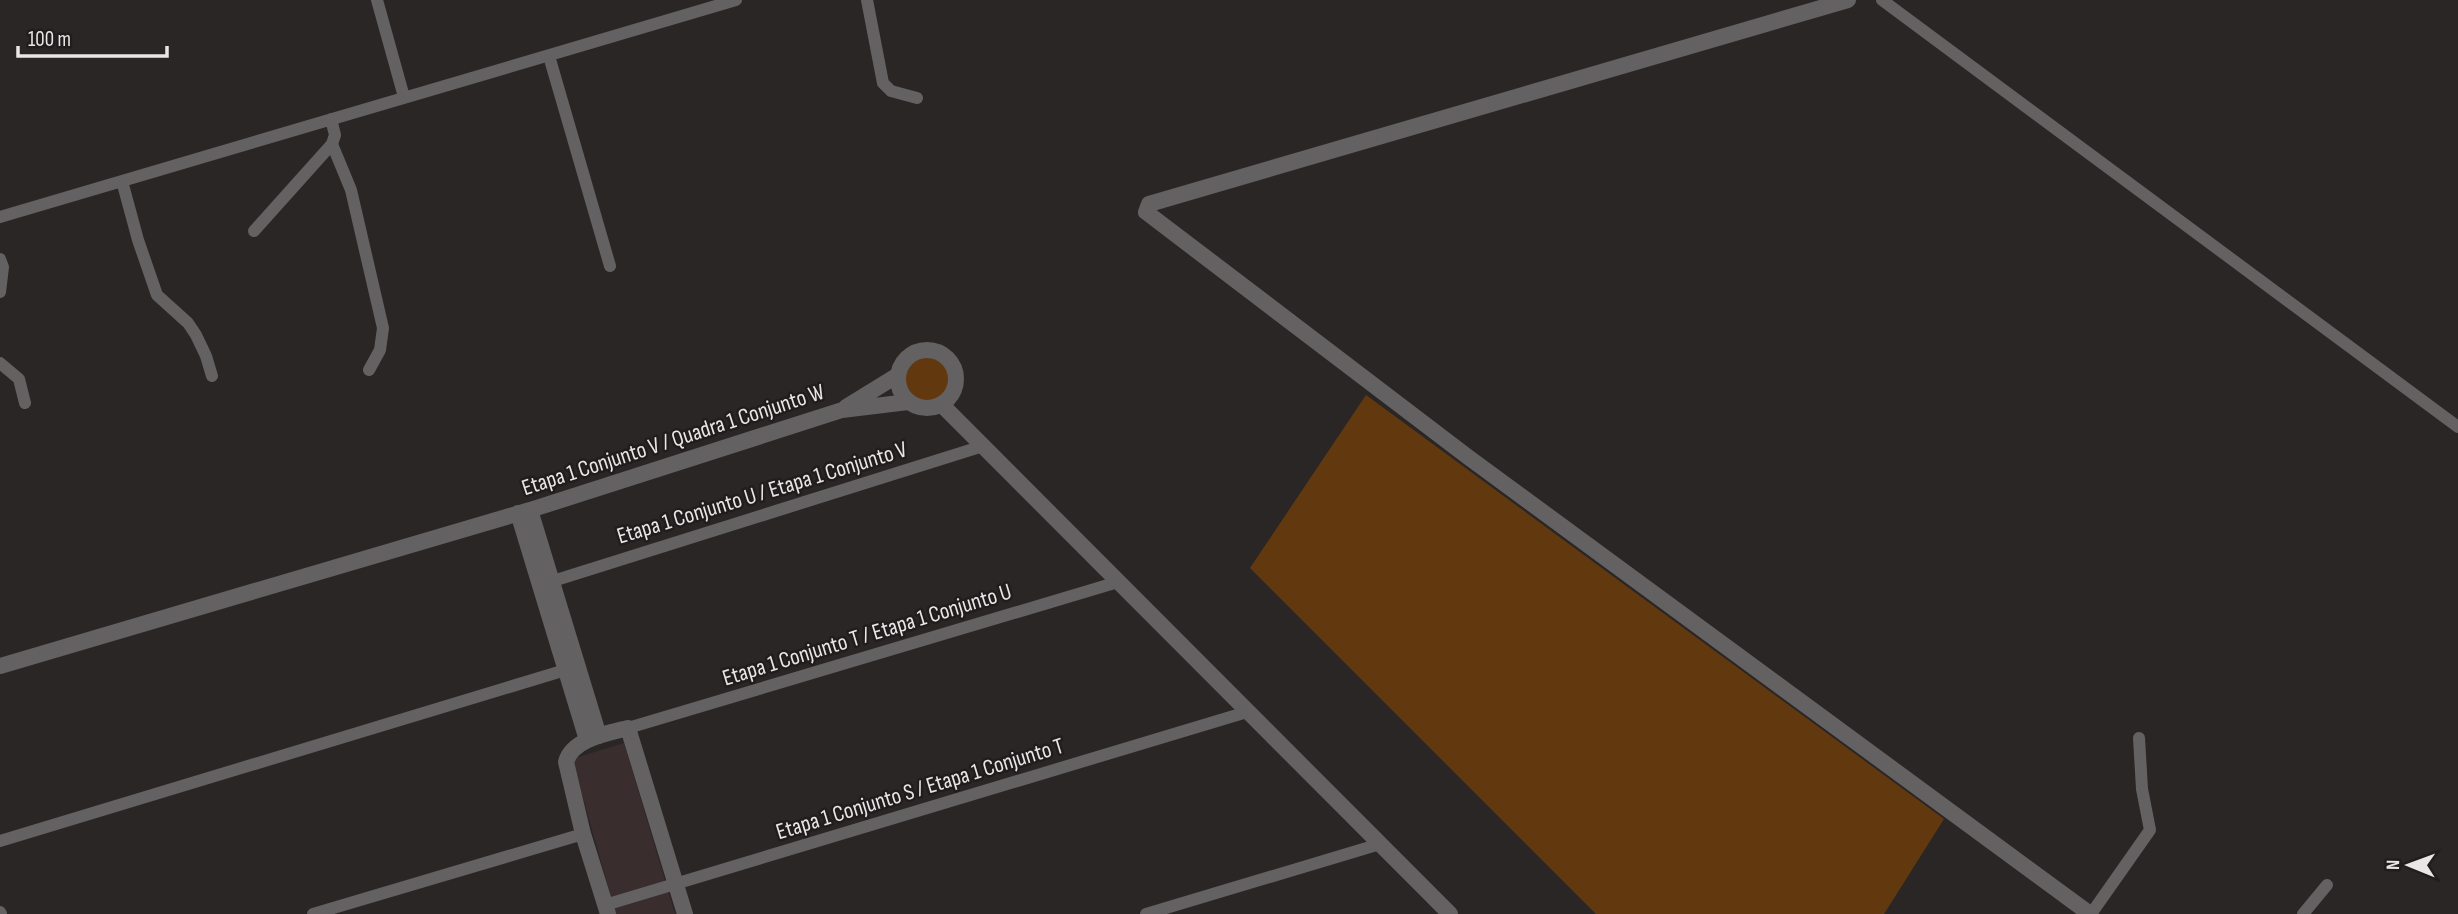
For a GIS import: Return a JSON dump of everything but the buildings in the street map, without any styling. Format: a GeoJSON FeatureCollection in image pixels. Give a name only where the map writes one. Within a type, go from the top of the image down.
{"type":"FeatureCollection","features":[{"type":"Feature","properties":{"kind":"street"},"geometry":{"type":"LineString","coordinates":[[377,0],[404,97]]}},
{"type":"Feature","properties":{"kind":"street"},"geometry":{"type":"LineString","coordinates":[[686,0],[690,14]]}},
{"type":"Feature","properties":{"kind":"street"},"geometry":{"type":"LineString","coordinates":[[0,217],[736,0]]}},
{"type":"Feature","properties":{"kind":"street"},"geometry":{"type":"LineString","coordinates":[[867,0],[883,83],[891,91],[917,98]]}},
{"type":"Feature","properties":{"kind":"street"},"geometry":{"type":"LineString","coordinates":[[1848,0],[1149,204],[1146,212],[1468,457],[2090,914],[2150,830],[2139,738]]}},
{"type":"Feature","properties":{"kind":"street"},"geometry":{"type":"LineString","coordinates":[[1882,0],[2458,427]]}},
{"type":"Feature","properties":{"kind":"street"},"geometry":{"type":"LineString","coordinates":[[549,57],[610,266]]}},
{"type":"Feature","properties":{"kind":"street"},"geometry":{"type":"LineString","coordinates":[[254,230],[331,144],[335,135],[331,119]]}},
{"type":"Feature","properties":{"kind":"street"},"geometry":{"type":"LineString","coordinates":[[331,144],[351,190],[383,328],[380,350],[369,370]]}},
{"type":"Feature","properties":{"kind":"street"},"geometry":{"type":"LineString","coordinates":[[122,181],[157,295],[188,323],[206,356],[212,376]]}},
{"type":"Feature","properties":{"kind":"street"},"geometry":{"type":"LineString","coordinates":[[0,259],[3,265],[0,292]]}},
{"type":"Feature","properties":{"kind":"street"},"geometry":{"type":"LineString","coordinates":[[922,349],[931,349],[947,357],[956,373],[957,382],[949,399],[942,405],[924,408],[908,402],[842,410],[898,375],[906,358],[922,349]]}},
{"type":"Feature","properties":{"kind":"street"},"geometry":{"type":"LineString","coordinates":[[0,363],[19,379],[25,404]]}},
{"type":"Feature","properties":{"kind":"street"},"geometry":{"type":"LineString","coordinates":[[898,375],[900,389],[908,402]]}},
{"type":"Feature","properties":{"kind":"street"},"geometry":{"type":"LineString","coordinates":[[942,405],[1450,914]]}},
{"type":"Feature","properties":{"kind":"street","name":"Etapa 1 Conjunto V / Quadra 1 Conjunto W"},"geometry":{"type":"LineString","coordinates":[[0,666],[524,511],[842,410]]}},
{"type":"Feature","properties":{"kind":"street","name":"Etapa 1 Conjunto U / Etapa 1 Conjunto V"},"geometry":{"type":"LineString","coordinates":[[553,581],[983,446]]}},
{"type":"Feature","properties":{"kind":"street"},"geometry":{"type":"LineString","coordinates":[[524,511],[553,581],[571,668]]}},
{"type":"Feature","properties":{"kind":"street"},"geometry":{"type":"LineString","coordinates":[[524,511],[593,738]]}},
{"type":"Feature","properties":{"kind":"street","name":"Etapa 1 Conjunto T / Etapa 1 Conjunto U"},"geometry":{"type":"LineString","coordinates":[[628,729],[1118,582]]}},
{"type":"Feature","properties":{"kind":"street"},"geometry":{"type":"LineString","coordinates":[[0,841],[571,668]]}},
{"type":"Feature","properties":{"kind":"street","name":"Etapa 1 Conjunto S / Etapa 1 Conjunto T"},"geometry":{"type":"LineString","coordinates":[[606,910],[677,885],[1247,712]]}},
{"type":"Feature","properties":{"kind":"street"},"geometry":{"type":"LineString","coordinates":[[606,910],[583,834],[566,762],[569,752],[593,738],[628,729],[685,914]]}},
{"type":"Feature","properties":{"kind":"street"},"geometry":{"type":"LineString","coordinates":[[313,914],[583,834]]}},
{"type":"Feature","properties":{"kind":"street"},"geometry":{"type":"LineString","coordinates":[[1146,914],[1380,844]]}},
{"type":"Feature","properties":{"kind":"street"},"geometry":{"type":"LineString","coordinates":[[2303,914],[2327,885]]}},
{"type":"Feature","properties":{"kind":"shaded area"},"geometry":{"type":"Polygon","coordinates":[[[927,355],[944,362],[951,379],[944,396],[927,403],[910,396],[903,379],[910,362],[927,355]]]}},
{"type":"Feature","properties":{"kind":"shaded area"},"geometry":{"type":"Polygon","coordinates":[[[1366,395],[1944,819],[1884,914],[1596,914],[1250,568],[1366,395]]]}},
{"type":"Feature","properties":{"kind":"shaded area"},"geometry":{"type":"Polygon","coordinates":[[[624,743],[675,914],[616,914],[572,759],[624,743]]]}}]}
